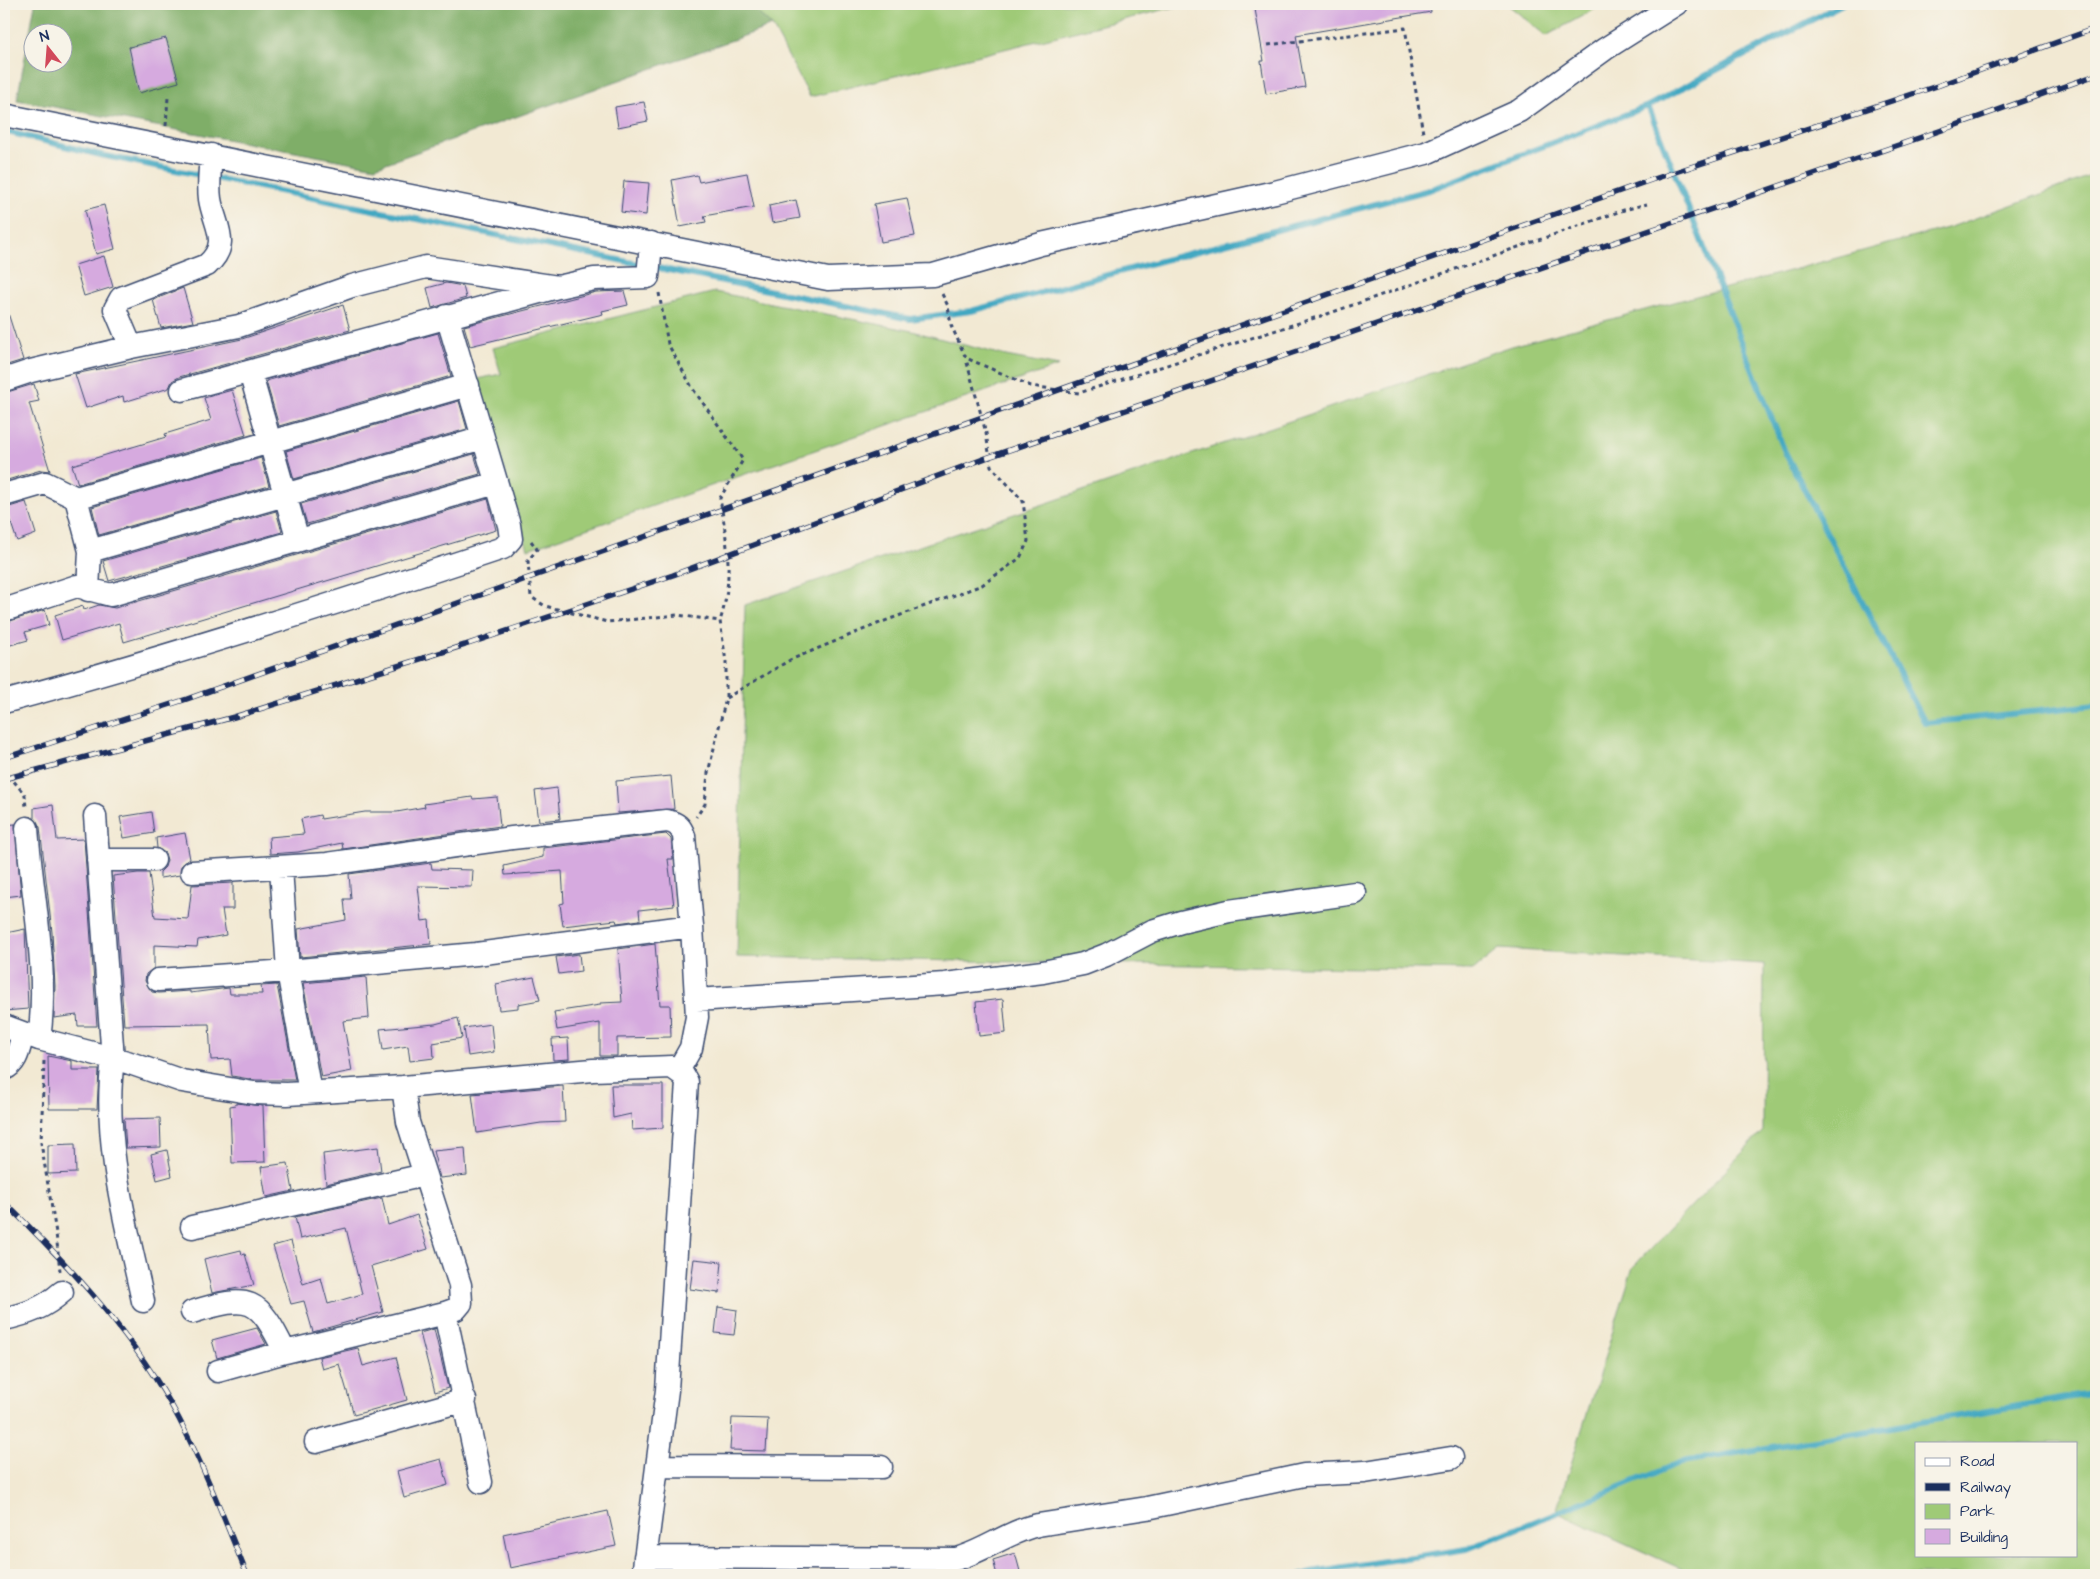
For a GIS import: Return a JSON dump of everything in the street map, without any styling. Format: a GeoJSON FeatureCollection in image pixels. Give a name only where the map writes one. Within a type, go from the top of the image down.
{"type":"FeatureCollection","features":[{"type":"Feature","properties":{"kind":"street"},"geometry":{"type":"LineString","coordinates":[[4,115],[828,279],[933,275],[1041,244],[1275,192],[1426,153],[1519,111],[1605,49],[1676,4]]}},
{"type":"Feature","properties":{"kind":"street"},"geometry":{"type":"LineString","coordinates":[[132,347],[115,309],[116,304],[121,298],[207,265],[214,259],[220,245],[221,235],[210,190],[211,155]]}},
{"type":"Feature","properties":{"kind":"street"},"geometry":{"type":"LineString","coordinates":[[182,390],[447,316],[558,288],[594,279],[649,273],[651,243]]}},
{"type":"Feature","properties":{"kind":"street"},"geometry":{"type":"LineString","coordinates":[[4,380],[31,371],[132,347],[239,326],[352,286],[426,267],[558,288]]}},
{"type":"Feature","properties":{"kind":"street"},"geometry":{"type":"LineString","coordinates":[[4,702],[248,632],[503,548],[511,539],[510,532],[447,316]]}},
{"type":"Feature","properties":{"kind":"street"},"geometry":{"type":"LineString","coordinates":[[250,372],[298,540]]}},
{"type":"Feature","properties":{"kind":"street"},"geometry":{"type":"LineString","coordinates":[[4,495],[45,484],[76,498],[468,385]]}},
{"type":"Feature","properties":{"kind":"street"},"geometry":{"type":"LineString","coordinates":[[90,551],[483,438]]}},
{"type":"Feature","properties":{"kind":"street"},"geometry":{"type":"LineString","coordinates":[[4,610],[77,586],[111,595],[496,483]]}},
{"type":"Feature","properties":{"kind":"street"},"geometry":{"type":"LineString","coordinates":[[76,498],[90,551],[88,590]]}},
{"type":"Feature","properties":{"kind":"street"},"geometry":{"type":"LineString","coordinates":[[95,816],[114,1059],[111,1085],[112,1133],[118,1189],[143,1301]]}},
{"type":"Feature","properties":{"kind":"street"},"geometry":{"type":"LineString","coordinates":[[192,872],[327,864],[512,838],[668,821],[675,823],[681,828],[684,836],[692,926],[697,1017],[691,1048],[678,1071]]}},
{"type":"Feature","properties":{"kind":"street"},"geometry":{"type":"LineString","coordinates":[[4,1069],[11,1066],[15,1060],[27,1035],[42,1012],[41,956],[27,828]]}},
{"type":"Feature","properties":{"kind":"street"},"geometry":{"type":"LineString","coordinates":[[98,860],[154,860]]}},
{"type":"Feature","properties":{"kind":"street"},"geometry":{"type":"LineString","coordinates":[[282,868],[288,971],[310,1092]]}},
{"type":"Feature","properties":{"kind":"street"},"geometry":{"type":"LineString","coordinates":[[696,1000],[945,984],[1043,972],[1091,961],[1152,931],[1181,922],[1229,911],[1355,893]]}},
{"type":"Feature","properties":{"kind":"street"},"geometry":{"type":"LineString","coordinates":[[158,980],[288,971],[476,954],[692,926]]}},
{"type":"Feature","properties":{"kind":"street"},"geometry":{"type":"LineString","coordinates":[[27,1035],[114,1059],[182,1081],[254,1093],[287,1094],[403,1087],[593,1070],[672,1067],[678,1071],[687,1082],[667,1390],[644,1566],[956,1559],[971,1555],[1026,1527],[1038,1524],[1147,1508],[1304,1475],[1365,1472],[1451,1458]]}},
{"type":"Feature","properties":{"kind":"street"},"geometry":{"type":"LineString","coordinates":[[218,1371],[285,1352],[445,1314],[456,1309],[461,1303],[462,1295],[408,1122],[403,1087]]}},
{"type":"Feature","properties":{"kind":"street"},"geometry":{"type":"LineString","coordinates":[[192,1227],[425,1175]]}},
{"type":"Feature","properties":{"kind":"street"},"geometry":{"type":"LineString","coordinates":[[4,1319],[27,1314],[49,1304],[62,1292]]}},
{"type":"Feature","properties":{"kind":"street"},"geometry":{"type":"LineString","coordinates":[[192,1312],[226,1302],[252,1304],[261,1311],[271,1324],[285,1352]]}},
{"type":"Feature","properties":{"kind":"street"},"geometry":{"type":"LineString","coordinates":[[445,1314],[465,1400],[481,1482]]}},
{"type":"Feature","properties":{"kind":"street"},"geometry":{"type":"LineString","coordinates":[[316,1442],[465,1400]]}},
{"type":"Feature","properties":{"kind":"street"},"geometry":{"type":"LineString","coordinates":[[657,1466],[881,1467]]}},
{"type":"Feature","properties":{"kind":"path"},"geometry":{"type":"LineString","coordinates":[[1268,45],[1404,28],[1426,153]]}},
{"type":"Feature","properties":{"kind":"path"},"geometry":{"type":"LineString","coordinates":[[165,146],[168,97]]}},
{"type":"Feature","properties":{"kind":"path"},"geometry":{"type":"LineString","coordinates":[[966,358],[1031,386],[1079,393],[1312,319],[1624,210],[1647,204]]}},
{"type":"Feature","properties":{"kind":"path"},"geometry":{"type":"LineString","coordinates":[[649,273],[659,292],[668,344],[693,389],[743,460],[720,498],[727,532],[728,598],[720,622],[726,662],[726,698],[708,773],[705,804],[684,836]]}},
{"type":"Feature","properties":{"kind":"path"},"geometry":{"type":"LineString","coordinates":[[726,698],[790,660],[882,622],[982,585],[1020,558],[1028,541],[1023,501],[991,466],[986,433],[966,358],[951,325],[948,306]]}},
{"type":"Feature","properties":{"kind":"path"},"geometry":{"type":"LineString","coordinates":[[510,532],[532,541],[537,549],[528,561],[531,597],[545,606],[607,622],[677,615],[720,622]]}},
{"type":"Feature","properties":{"kind":"path"},"geometry":{"type":"LineString","coordinates":[[4,768],[25,795],[27,828]]}},
{"type":"Feature","properties":{"kind":"path"},"geometry":{"type":"LineString","coordinates":[[27,1035],[41,1143],[56,1233],[62,1292]]}},
{"type":"Feature","properties":{"kind":"green space"},"geometry":{"type":"Polygon","coordinates":[[[35,4],[748,4],[772,26],[375,167],[17,100],[22,72],[72,72],[72,22],[32,22],[35,4]]]}},
{"type":"Feature","properties":{"kind":"green space"},"geometry":{"type":"Polygon","coordinates":[[[748,4],[1187,4],[810,97],[772,26],[748,4]]]}},
{"type":"Feature","properties":{"kind":"green space"},"geometry":{"type":"Polygon","coordinates":[[[1507,4],[1604,4],[1546,36],[1507,4]]]}},
{"type":"Feature","properties":{"kind":"green space"},"geometry":{"type":"Polygon","coordinates":[[[2096,174],[2096,1575],[1695,1575],[1556,1512],[1633,1267],[1763,1131],[1764,964],[1499,949],[1473,970],[737,957],[745,605],[1512,346],[1951,227],[2096,174]]]}},
{"type":"Feature","properties":{"kind":"green space"},"geometry":{"type":"Polygon","coordinates":[[[715,292],[912,331],[1006,356],[1059,366],[528,549],[477,379],[501,374],[493,348],[715,292]]]}},
{"type":"Feature","properties":{"kind":"building"},"geometry":{"type":"Polygon","coordinates":[[[1284,4],[1430,4],[1431,12],[1296,35],[1305,87],[1266,94],[1261,61],[1264,61],[1255,9],[1284,4]]]}},
{"type":"Feature","properties":{"kind":"building"},"geometry":{"type":"Polygon","coordinates":[[[166,38],[179,82],[139,93],[129,47],[166,38]]]}},
{"type":"Feature","properties":{"kind":"building"},"geometry":{"type":"Polygon","coordinates":[[[644,102],[648,121],[618,127],[615,107],[644,102]]]}},
{"type":"Feature","properties":{"kind":"building"},"geometry":{"type":"Polygon","coordinates":[[[747,173],[754,207],[704,216],[706,222],[680,227],[672,180],[697,175],[699,182],[747,173]]]}},
{"type":"Feature","properties":{"kind":"building"},"geometry":{"type":"Polygon","coordinates":[[[624,181],[649,183],[646,215],[621,212],[624,181]]]}},
{"type":"Feature","properties":{"kind":"building"},"geometry":{"type":"Polygon","coordinates":[[[907,198],[915,236],[881,242],[874,204],[907,198]]]}},
{"type":"Feature","properties":{"kind":"building"},"geometry":{"type":"Polygon","coordinates":[[[796,200],[800,218],[772,223],[769,206],[796,200]]]}},
{"type":"Feature","properties":{"kind":"building"},"geometry":{"type":"Polygon","coordinates":[[[104,205],[115,249],[96,254],[85,210],[104,205]]]}},
{"type":"Feature","properties":{"kind":"building"},"geometry":{"type":"Polygon","coordinates":[[[104,256],[113,287],[84,296],[75,265],[104,256]]]}},
{"type":"Feature","properties":{"kind":"building"},"geometry":{"type":"Polygon","coordinates":[[[446,283],[463,286],[466,298],[432,308],[427,288],[446,283]]]}},
{"type":"Feature","properties":{"kind":"building"},"geometry":{"type":"Polygon","coordinates":[[[183,288],[193,322],[161,328],[153,300],[183,288]]]}},
{"type":"Feature","properties":{"kind":"building"},"geometry":{"type":"Polygon","coordinates":[[[624,291],[628,305],[602,311],[603,314],[470,346],[464,326],[596,292],[624,291]]]}},
{"type":"Feature","properties":{"kind":"building"},"geometry":{"type":"Polygon","coordinates":[[[343,305],[350,330],[179,377],[172,381],[169,388],[124,402],[123,396],[86,408],[75,374],[242,339],[343,305]]]}},
{"type":"Feature","properties":{"kind":"building"},"geometry":{"type":"Polygon","coordinates":[[[7,310],[23,360],[4,366],[4,311],[7,310]]]}},
{"type":"Feature","properties":{"kind":"building"},"geometry":{"type":"Polygon","coordinates":[[[438,333],[451,376],[279,426],[266,381],[438,333]]]}},
{"type":"Feature","properties":{"kind":"building"},"geometry":{"type":"Polygon","coordinates":[[[34,384],[39,401],[29,403],[50,471],[41,470],[4,481],[4,393],[34,384]]]}},
{"type":"Feature","properties":{"kind":"building"},"geometry":{"type":"Polygon","coordinates":[[[232,390],[246,435],[78,484],[72,465],[166,437],[165,434],[211,420],[204,398],[232,390]]]}},
{"type":"Feature","properties":{"kind":"building"},"geometry":{"type":"Polygon","coordinates":[[[459,401],[467,429],[294,479],[286,451],[459,401]]]}},
{"type":"Feature","properties":{"kind":"building"},"geometry":{"type":"Polygon","coordinates":[[[474,454],[480,474],[307,524],[301,504],[474,454]]]}},
{"type":"Feature","properties":{"kind":"building"},"geometry":{"type":"Polygon","coordinates":[[[261,458],[269,486],[99,535],[92,507],[261,458]]]}},
{"type":"Feature","properties":{"kind":"building"},"geometry":{"type":"Polygon","coordinates":[[[488,499],[496,530],[124,642],[119,623],[62,640],[55,615],[83,606],[84,610],[99,605],[115,608],[488,499]]]}},
{"type":"Feature","properties":{"kind":"building"},"geometry":{"type":"Polygon","coordinates":[[[26,502],[36,534],[17,541],[6,508],[26,502]]]}},
{"type":"Feature","properties":{"kind":"building"},"geometry":{"type":"Polygon","coordinates":[[[276,511],[282,532],[109,581],[103,561],[276,511]]]}},
{"type":"Feature","properties":{"kind":"building"},"geometry":{"type":"Polygon","coordinates":[[[45,610],[49,625],[25,632],[28,640],[7,646],[4,623],[45,610]]]}},
{"type":"Feature","properties":{"kind":"building"},"geometry":{"type":"Polygon","coordinates":[[[671,776],[674,809],[618,813],[616,781],[671,776]]]}},
{"type":"Feature","properties":{"kind":"building"},"geometry":{"type":"Polygon","coordinates":[[[557,788],[560,819],[539,821],[535,791],[557,788]]]}},
{"type":"Feature","properties":{"kind":"building"},"geometry":{"type":"Polygon","coordinates":[[[472,797],[473,799],[497,797],[500,826],[343,849],[342,843],[298,852],[270,854],[269,837],[304,834],[301,819],[320,815],[321,819],[365,812],[397,812],[425,807],[424,804],[472,797]]]}},
{"type":"Feature","properties":{"kind":"building"},"geometry":{"type":"Polygon","coordinates":[[[53,805],[57,840],[84,839],[97,1026],[78,1026],[77,1015],[54,1018],[55,986],[52,932],[40,827],[34,818],[34,808],[53,805]]]}},
{"type":"Feature","properties":{"kind":"building"},"geometry":{"type":"Polygon","coordinates":[[[151,812],[154,833],[124,838],[120,817],[151,812]]]}},
{"type":"Feature","properties":{"kind":"building"},"geometry":{"type":"Polygon","coordinates":[[[15,824],[21,895],[4,897],[4,825],[15,824]]]}},
{"type":"Feature","properties":{"kind":"building"},"geometry":{"type":"Polygon","coordinates":[[[185,833],[190,859],[181,866],[180,875],[160,878],[160,872],[165,867],[167,860],[165,853],[157,848],[156,838],[185,833]]]}},
{"type":"Feature","properties":{"kind":"building"},"geometry":{"type":"Polygon","coordinates":[[[666,834],[671,839],[673,859],[668,859],[674,906],[639,910],[640,920],[617,923],[616,920],[563,926],[560,904],[564,903],[562,871],[505,875],[504,866],[543,857],[543,848],[666,834]]]}},
{"type":"Feature","properties":{"kind":"building"},"geometry":{"type":"Polygon","coordinates":[[[431,863],[432,869],[473,870],[472,887],[418,886],[422,921],[429,920],[431,944],[300,957],[298,929],[346,920],[344,899],[351,899],[349,874],[431,863]]]}},
{"type":"Feature","properties":{"kind":"building"},"geometry":{"type":"Polygon","coordinates":[[[149,873],[155,917],[188,919],[192,885],[233,883],[233,909],[222,909],[226,935],[198,940],[197,947],[154,945],[154,968],[146,974],[145,981],[152,992],[159,993],[190,991],[190,993],[229,988],[230,994],[262,994],[261,986],[277,985],[295,1080],[255,1080],[232,1076],[230,1059],[211,1060],[209,1024],[124,1025],[113,876],[149,873]]]}},
{"type":"Feature","properties":{"kind":"building"},"geometry":{"type":"Polygon","coordinates":[[[25,929],[28,1009],[4,1011],[4,938],[7,938],[6,933],[25,929]]]}},
{"type":"Feature","properties":{"kind":"building"},"geometry":{"type":"Polygon","coordinates":[[[655,944],[660,1005],[670,1005],[671,1037],[617,1038],[617,1056],[600,1056],[600,1023],[557,1030],[554,1012],[600,1005],[600,1003],[622,1002],[618,949],[655,944]]]}},
{"type":"Feature","properties":{"kind":"building"},"geometry":{"type":"Polygon","coordinates":[[[579,954],[581,971],[559,974],[556,957],[579,954]]]}},
{"type":"Feature","properties":{"kind":"building"},"geometry":{"type":"Polygon","coordinates":[[[366,977],[369,1018],[343,1021],[352,1071],[321,1077],[303,983],[366,977]]]}},
{"type":"Feature","properties":{"kind":"building"},"geometry":{"type":"Polygon","coordinates":[[[534,977],[540,1000],[518,1004],[518,1008],[499,1010],[496,984],[534,977]]]}},
{"type":"Feature","properties":{"kind":"building"},"geometry":{"type":"Polygon","coordinates":[[[1003,999],[1006,1033],[979,1036],[976,1002],[1003,999]]]}},
{"type":"Feature","properties":{"kind":"building"},"geometry":{"type":"Polygon","coordinates":[[[458,1018],[462,1038],[433,1043],[434,1058],[410,1061],[408,1046],[383,1050],[380,1029],[435,1024],[458,1018]]]}},
{"type":"Feature","properties":{"kind":"building"},"geometry":{"type":"Polygon","coordinates":[[[491,1024],[494,1052],[468,1056],[464,1028],[491,1024]]]}},
{"type":"Feature","properties":{"kind":"building"},"geometry":{"type":"Polygon","coordinates":[[[568,1038],[569,1059],[553,1060],[552,1039],[568,1038]]]}},
{"type":"Feature","properties":{"kind":"building"},"geometry":{"type":"Polygon","coordinates":[[[48,1056],[72,1061],[72,1070],[99,1070],[97,1109],[49,1109],[48,1056]]]}},
{"type":"Feature","properties":{"kind":"building"},"geometry":{"type":"Polygon","coordinates":[[[611,1085],[663,1085],[663,1128],[632,1130],[631,1114],[613,1118],[611,1085]]]}},
{"type":"Feature","properties":{"kind":"building"},"geometry":{"type":"Polygon","coordinates":[[[563,1086],[565,1122],[541,1123],[477,1133],[472,1094],[563,1086]]]}},
{"type":"Feature","properties":{"kind":"building"},"geometry":{"type":"Polygon","coordinates":[[[236,1103],[263,1106],[265,1162],[232,1163],[230,1106],[236,1105],[236,1103]]]}},
{"type":"Feature","properties":{"kind":"building"},"geometry":{"type":"Polygon","coordinates":[[[160,1118],[161,1147],[126,1148],[124,1119],[160,1118]]]}},
{"type":"Feature","properties":{"kind":"building"},"geometry":{"type":"Polygon","coordinates":[[[75,1144],[76,1173],[48,1174],[48,1145],[75,1144]]]}},
{"type":"Feature","properties":{"kind":"building"},"geometry":{"type":"Polygon","coordinates":[[[378,1147],[381,1171],[326,1184],[323,1154],[378,1147]]]}},
{"type":"Feature","properties":{"kind":"building"},"geometry":{"type":"Polygon","coordinates":[[[465,1148],[467,1175],[440,1178],[433,1151],[465,1148]]]}},
{"type":"Feature","properties":{"kind":"building"},"geometry":{"type":"Polygon","coordinates":[[[167,1150],[172,1176],[157,1180],[151,1154],[167,1150]]]}},
{"type":"Feature","properties":{"kind":"building"},"geometry":{"type":"Polygon","coordinates":[[[288,1163],[293,1191],[266,1197],[261,1167],[288,1163]]]}},
{"type":"Feature","properties":{"kind":"building"},"geometry":{"type":"Polygon","coordinates":[[[382,1198],[388,1225],[417,1215],[428,1249],[371,1266],[383,1312],[313,1332],[304,1301],[291,1304],[273,1246],[291,1241],[303,1284],[321,1278],[328,1304],[362,1294],[346,1228],[300,1239],[295,1217],[382,1198]]]}},
{"type":"Feature","properties":{"kind":"building"},"geometry":{"type":"Polygon","coordinates":[[[241,1250],[242,1255],[245,1254],[254,1285],[212,1293],[204,1259],[241,1250]]]}},
{"type":"Feature","properties":{"kind":"building"},"geometry":{"type":"Polygon","coordinates":[[[694,1259],[722,1262],[719,1293],[690,1289],[694,1259]]]}},
{"type":"Feature","properties":{"kind":"building"},"geometry":{"type":"Polygon","coordinates":[[[718,1307],[737,1310],[734,1335],[715,1333],[718,1307]]]}},
{"type":"Feature","properties":{"kind":"building"},"geometry":{"type":"Polygon","coordinates":[[[257,1328],[266,1344],[217,1358],[212,1340],[257,1328]]]}},
{"type":"Feature","properties":{"kind":"building"},"geometry":{"type":"Polygon","coordinates":[[[434,1329],[448,1388],[435,1392],[420,1333],[434,1329]]]}},
{"type":"Feature","properties":{"kind":"building"},"geometry":{"type":"Polygon","coordinates":[[[358,1348],[363,1366],[396,1357],[407,1400],[354,1415],[339,1364],[322,1369],[319,1357],[358,1348]]]}},
{"type":"Feature","properties":{"kind":"building"},"geometry":{"type":"Polygon","coordinates":[[[732,1418],[768,1419],[766,1451],[730,1450],[732,1418]]]}},
{"type":"Feature","properties":{"kind":"building"},"geometry":{"type":"Polygon","coordinates":[[[441,1459],[448,1485],[404,1498],[397,1471],[441,1459]]]}},
{"type":"Feature","properties":{"kind":"building"},"geometry":{"type":"Polygon","coordinates":[[[608,1511],[616,1546],[510,1568],[503,1534],[608,1511]]]}},
{"type":"Feature","properties":{"kind":"building"},"geometry":{"type":"Polygon","coordinates":[[[1015,1553],[1021,1575],[997,1575],[993,1560],[1015,1553]]]}},
{"type":"Feature","properties":{"kind":"waterway"},"geometry":{"type":"LineString","coordinates":[[1648,106],[1842,4]]}},
{"type":"Feature","properties":{"kind":"waterway"},"geometry":{"type":"LineString","coordinates":[[4,131],[101,155],[910,319],[971,311],[1429,190],[1648,106],[1785,452],[1925,723],[2096,705]]}},
{"type":"Feature","properties":{"kind":"waterway"},"geometry":{"type":"LineString","coordinates":[[1302,1575],[1311,1572],[1467,1549],[1682,1462],[2096,1393]]}},
{"type":"Feature","properties":{"kind":"railway"},"geometry":{"type":"LineString","coordinates":[[4,758],[187,699],[1651,180],[1937,86],[2096,28]]}},
{"type":"Feature","properties":{"kind":"railway"},"geometry":{"type":"LineString","coordinates":[[4,779],[234,717],[465,645],[673,575],[986,458],[1945,129],[2096,75]]}},
{"type":"Feature","properties":{"kind":"railway"},"geometry":{"type":"LineString","coordinates":[[4,1202],[53,1251],[100,1304],[122,1331],[162,1389],[198,1457],[247,1575]]}}]}
